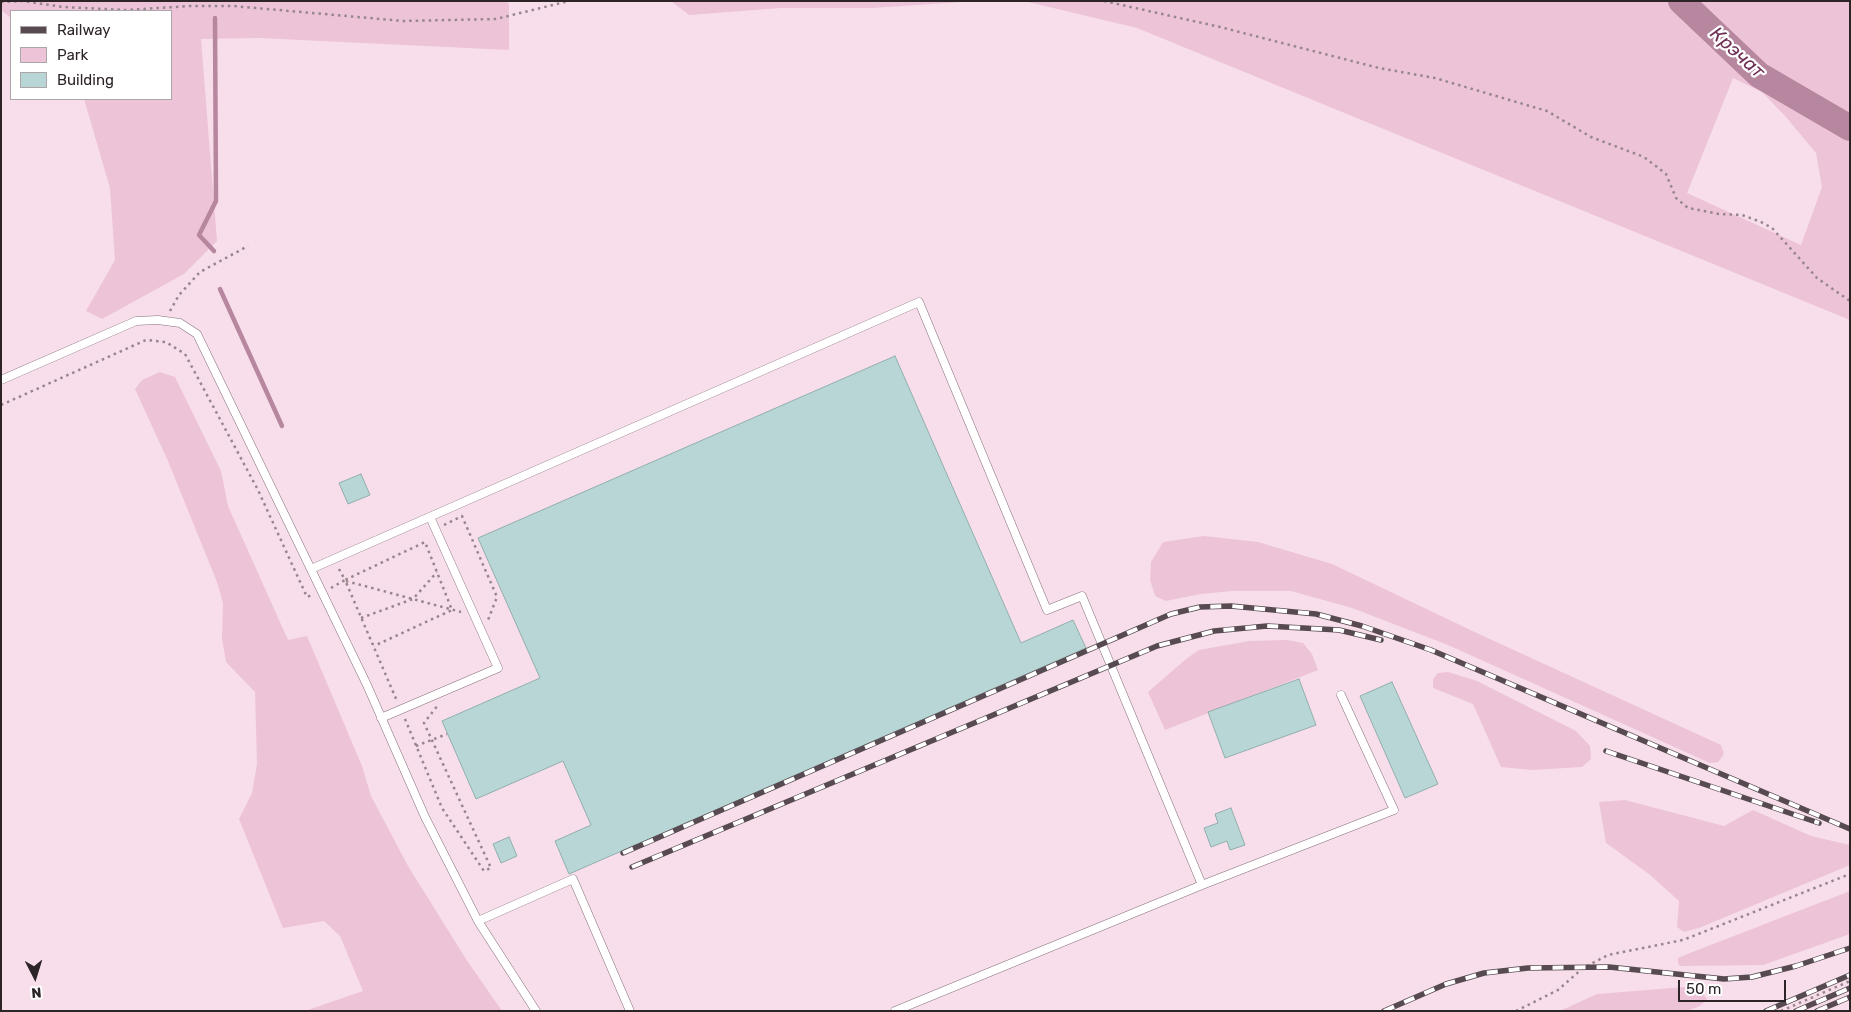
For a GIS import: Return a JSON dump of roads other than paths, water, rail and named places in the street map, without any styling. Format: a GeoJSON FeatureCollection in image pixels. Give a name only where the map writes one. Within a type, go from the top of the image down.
{"type":"FeatureCollection","features":[{"type":"Feature","properties":{"kind":"lane"},"geometry":{"type":"LineString","coordinates":[[311,569],[918,302],[1047,610],[1082,596],[1202,885]]}},
{"type":"Feature","properties":{"kind":"lane"},"geometry":{"type":"LineString","coordinates":[[1,380],[136,321],[180,323],[197,334],[311,569],[425,817],[478,920],[536,1011]]}},
{"type":"Feature","properties":{"kind":"lane"},"geometry":{"type":"LineString","coordinates":[[381,718],[498,668],[430,517]]}},
{"type":"Feature","properties":{"kind":"lane"},"geometry":{"type":"LineString","coordinates":[[895,1011],[1202,885],[1394,810],[1341,695]]}},
{"type":"Feature","properties":{"kind":"lane"},"geometry":{"type":"LineString","coordinates":[[478,920],[573,879],[630,1011]]}},
{"type":"Feature","properties":{"kind":"waterway","name":"Крэчат"},"geometry":{"type":"LineString","coordinates":[[1681,1],[1759,75],[1850,128]]}},
{"type":"Feature","properties":{"kind":"waterway"},"geometry":{"type":"LineString","coordinates":[[214,251],[199,235],[216,201],[215,18]]}},
{"type":"Feature","properties":{"kind":"waterway"},"geometry":{"type":"LineString","coordinates":[[220,289],[282,426]]}},
{"type":"Feature","properties":{"kind":"railway"},"geometry":{"type":"LineString","coordinates":[[623,853],[1171,614],[1200,607],[1231,606],[1316,614],[1362,626],[1431,650],[1850,829]]}},
{"type":"Feature","properties":{"kind":"railway"},"geometry":{"type":"LineString","coordinates":[[632,867],[1157,646],[1214,631],[1267,626],[1339,630],[1381,640]]}},
{"type":"Feature","properties":{"kind":"railway"},"geometry":{"type":"LineString","coordinates":[[1606,751],[1819,823]]}},
{"type":"Feature","properties":{"kind":"railway"},"geometry":{"type":"LineString","coordinates":[[1384,1011],[1446,984],[1484,973],[1528,968],[1609,967],[1724,979],[1752,977],[1796,966],[1850,948]]}},
{"type":"Feature","properties":{"kind":"railway"},"geometry":{"type":"LineString","coordinates":[[1766,1011],[1850,975]]}},
{"type":"Feature","properties":{"kind":"railway"},"geometry":{"type":"LineString","coordinates":[[1796,1011],[1850,988]]}},
{"type":"Feature","properties":{"kind":"railway"},"geometry":{"type":"LineString","coordinates":[[1817,1011],[1850,997]]}}]}
